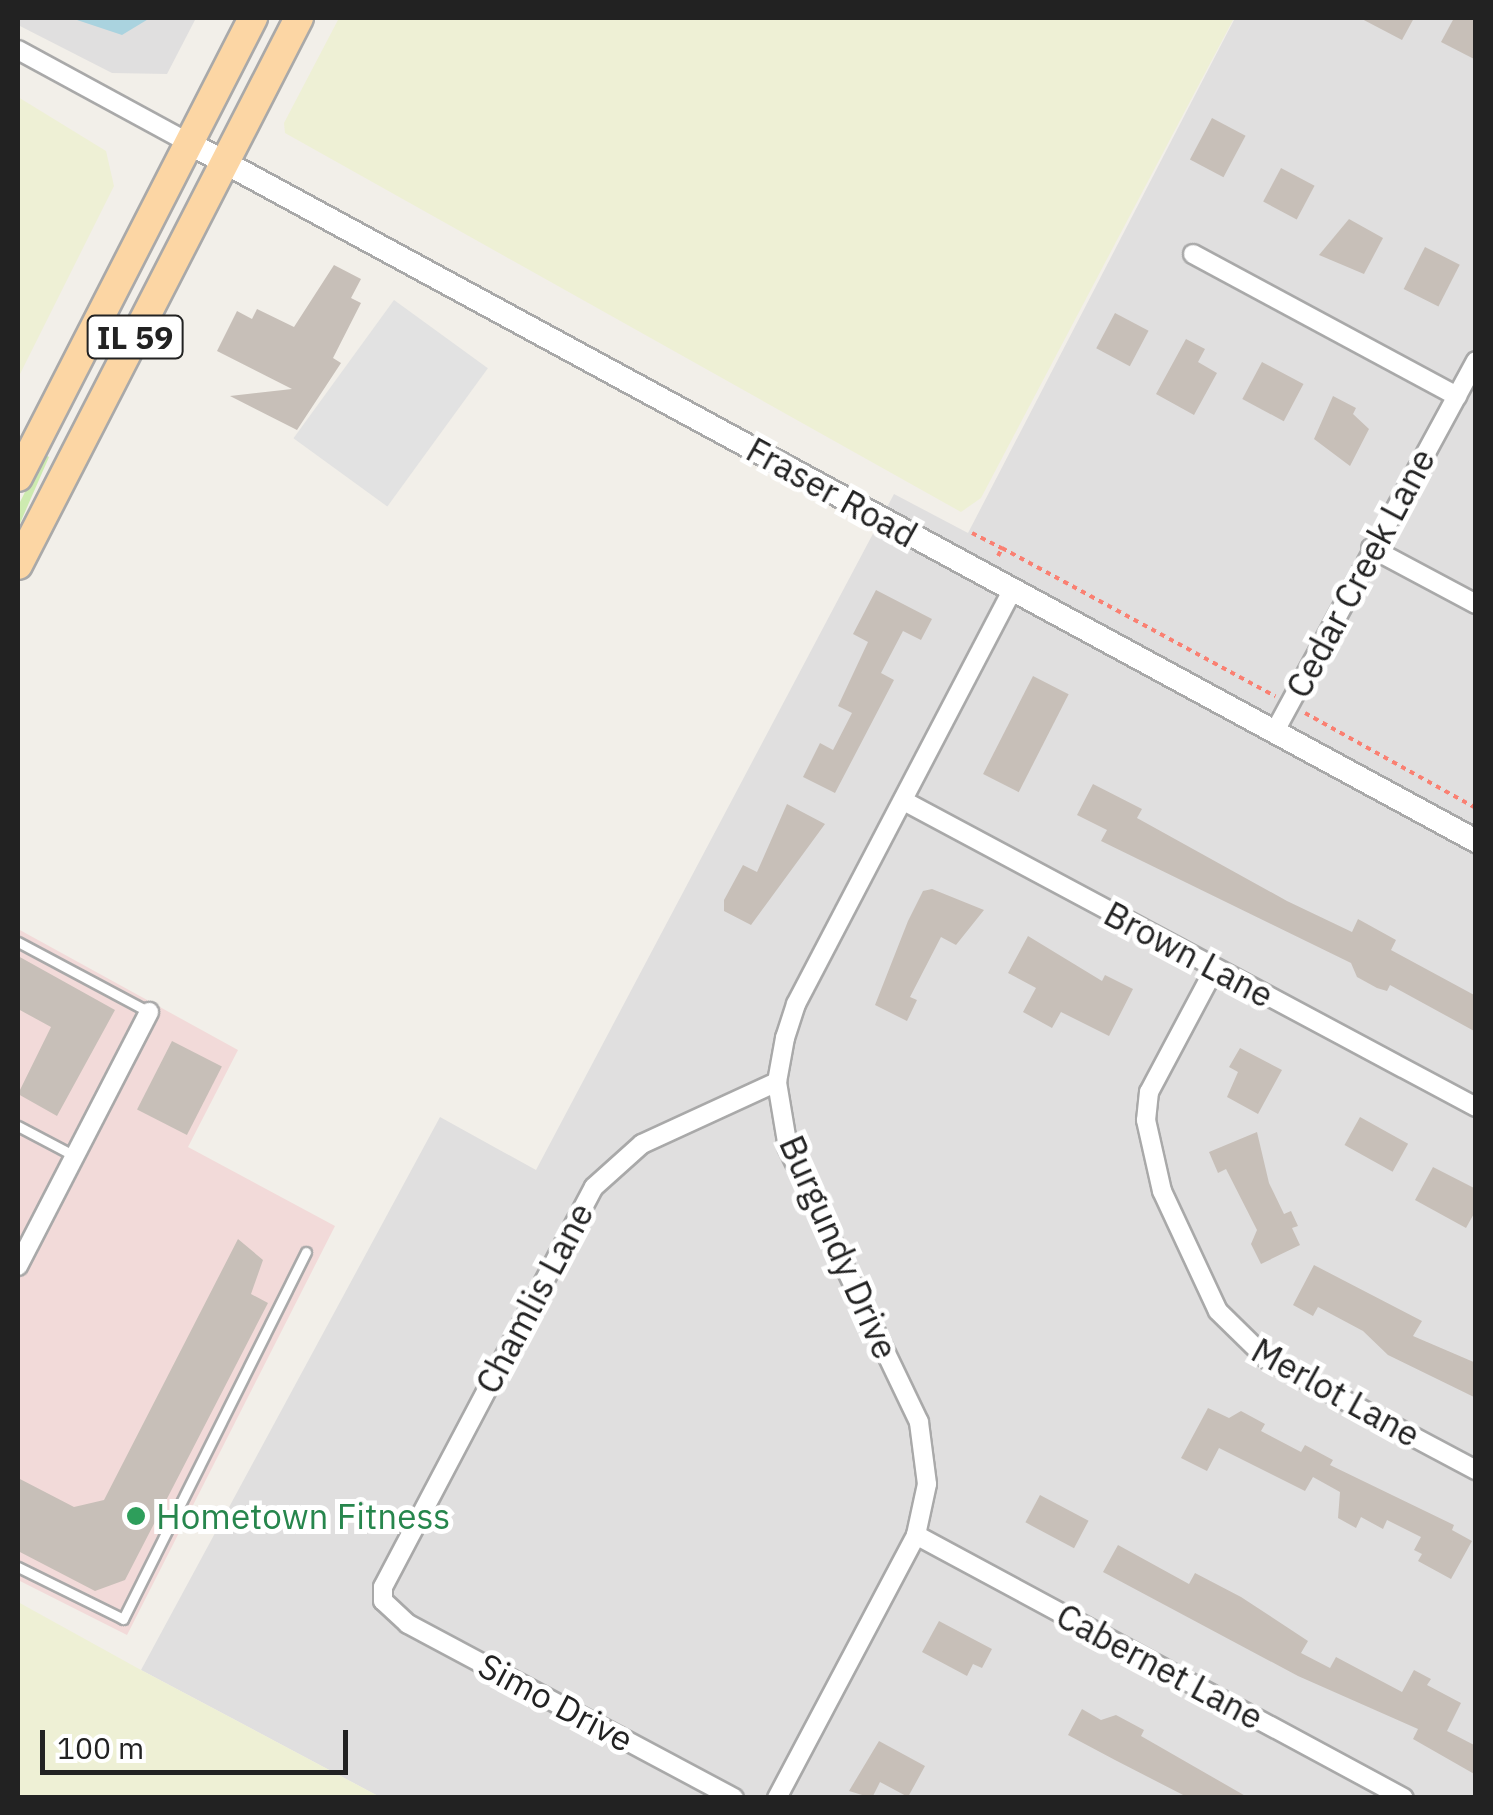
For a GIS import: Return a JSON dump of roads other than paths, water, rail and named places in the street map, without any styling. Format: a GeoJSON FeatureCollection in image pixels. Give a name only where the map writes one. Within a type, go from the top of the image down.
{"type":"FeatureCollection","features":[{"type":"Feature","properties":{"kind":"main road","name":"IL 59"},"geometry":{"type":"LineString","coordinates":[[18,476],[254,18]]}},
{"type":"Feature","properties":{"kind":"main road","name":"IL 59"},"geometry":{"type":"LineString","coordinates":[[18,564],[300,18]]}},
{"type":"Feature","properties":{"kind":"street"},"geometry":{"type":"LineString","coordinates":[[18,50],[189,143]]}},
{"type":"Feature","properties":{"kind":"street","name":"Fraser Road"},"geometry":{"type":"LineString","coordinates":[[189,143],[1476,840]]}},
{"type":"Feature","properties":{"kind":"street"},"geometry":{"type":"LineString","coordinates":[[1192,254],[1457,396]]}},
{"type":"Feature","properties":{"kind":"street","name":"Cedar Creek Lane"},"geometry":{"type":"LineString","coordinates":[[1275,732],[1476,361]]}},
{"type":"Feature","properties":{"kind":"street"},"geometry":{"type":"LineString","coordinates":[[1372,548],[1476,604]]}},
{"type":"Feature","properties":{"kind":"street","name":"Burgundy Drive"},"geometry":{"type":"LineString","coordinates":[[777,1798],[916,1535],[927,1484],[919,1422],[788,1148],[778,1082],[796,1004],[1012,590]]}},
{"type":"Feature","properties":{"kind":"street","name":"Brown Lane"},"geometry":{"type":"LineString","coordinates":[[904,801],[1476,1106]]}},
{"type":"Feature","properties":{"kind":"street","name":"Merlot Lane"},"geometry":{"type":"LineString","coordinates":[[1215,968],[1149,1092],[1146,1120],[1162,1191],[1218,1311],[1267,1359],[1476,1470]]}},
{"type":"Feature","properties":{"kind":"street"},"geometry":{"type":"LineString","coordinates":[[18,1266],[149,1012]]}},
{"type":"Feature","properties":{"kind":"street","name":"Chamlis Lane"},"geometry":{"type":"LineString","coordinates":[[383,1600],[387,1575],[594,1187],[642,1144],[778,1082]]}},
{"type":"Feature","properties":{"kind":"street","name":"Cabernet Lane"},"geometry":{"type":"LineString","coordinates":[[916,1535],[1404,1798]]}},
{"type":"Feature","properties":{"kind":"street","name":"Simo Drive"},"geometry":{"type":"LineString","coordinates":[[383,1600],[408,1624],[734,1798]]}},
{"type":"Feature","properties":{"kind":"lane"},"geometry":{"type":"LineString","coordinates":[[18,942],[149,1012]]}},
{"type":"Feature","properties":{"kind":"lane"},"geometry":{"type":"LineString","coordinates":[[18,1126],[75,1156]]}},
{"type":"Feature","properties":{"kind":"lane"},"geometry":{"type":"LineString","coordinates":[[18,1567],[123,1619],[306,1252]]}},
{"type":"Feature","properties":{"kind":"water"},"geometry":{"type":"Polygon","coordinates":[[[71,18],[150,18],[122,35],[71,18]]]}},
{"type":"Feature","properties":{"kind":"place","name":"Hometown Fitness"},"geometry":{"type":"Point","coordinates":[136,1516]}}]}
